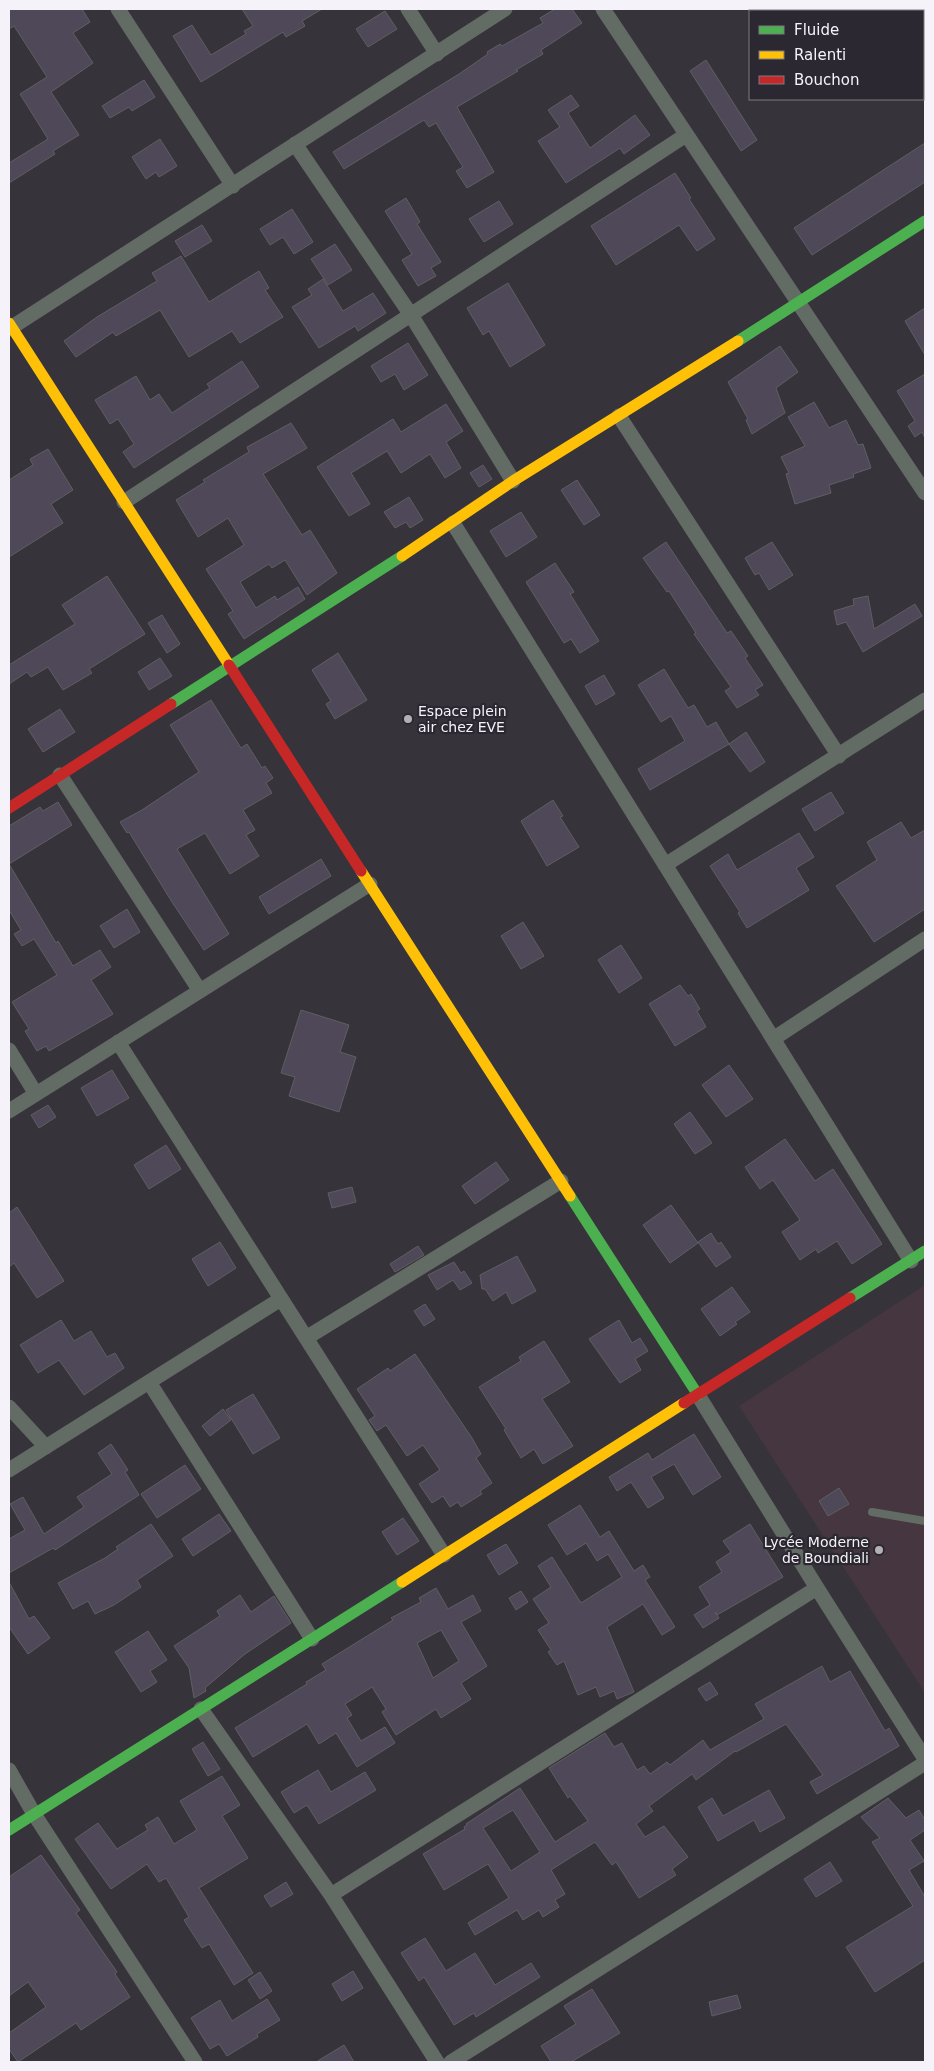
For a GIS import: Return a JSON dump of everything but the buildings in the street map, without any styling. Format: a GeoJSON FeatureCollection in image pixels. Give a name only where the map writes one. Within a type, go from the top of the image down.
{"type":"FeatureCollection","features":[{"type":"Feature","properties":{"kind":"street"},"geometry":{"type":"LineString","coordinates":[[118,9],[233,186]]}},
{"type":"Feature","properties":{"kind":"street"},"geometry":{"type":"LineString","coordinates":[[408,9],[437,54]]}},
{"type":"Feature","properties":{"kind":"street"},"geometry":{"type":"LineString","coordinates":[[505,9],[233,186],[10,327],[698,1395],[925,1759]]}},
{"type":"Feature","properties":{"kind":"street"},"geometry":{"type":"LineString","coordinates":[[604,9],[925,493]]}},
{"type":"Feature","properties":{"kind":"street"},"geometry":{"type":"LineString","coordinates":[[124,502],[686,135]]}},
{"type":"Feature","properties":{"kind":"street"},"geometry":{"type":"LineString","coordinates":[[295,144],[411,315],[514,481]]}},
{"type":"Feature","properties":{"kind":"street"},"geometry":{"type":"LineString","coordinates":[[9,808],[453,523],[514,481],[800,303],[925,220]]}},
{"type":"Feature","properties":{"kind":"street"},"geometry":{"type":"LineString","coordinates":[[619,416],[839,756]]}},
{"type":"Feature","properties":{"kind":"street"},"geometry":{"type":"LineString","coordinates":[[453,523],[911,1261]]}},
{"type":"Feature","properties":{"kind":"street"},"geometry":{"type":"LineString","coordinates":[[665,866],[925,700]]}},
{"type":"Feature","properties":{"kind":"street"},"geometry":{"type":"LineString","coordinates":[[60,774],[200,991]]}},
{"type":"Feature","properties":{"kind":"street"},"geometry":{"type":"LineString","coordinates":[[9,1111],[370,884]]}},
{"type":"Feature","properties":{"kind":"street"},"geometry":{"type":"LineString","coordinates":[[773,1039],[925,939]]}},
{"type":"Feature","properties":{"kind":"street"},"geometry":{"type":"LineString","coordinates":[[118,1042],[444,1555]]}},
{"type":"Feature","properties":{"kind":"street"},"geometry":{"type":"LineString","coordinates":[[9,1050],[36,1094]]}},
{"type":"Feature","properties":{"kind":"street"},"geometry":{"type":"LineString","coordinates":[[306,1338],[561,1181]]}},
{"type":"Feature","properties":{"kind":"street"},"geometry":{"type":"LineString","coordinates":[[9,1830],[925,1252]]}},
{"type":"Feature","properties":{"kind":"street"},"geometry":{"type":"LineString","coordinates":[[9,1470],[281,1299]]}},
{"type":"Feature","properties":{"kind":"street"},"geometry":{"type":"LineString","coordinates":[[149,1382],[312,1639]]}},
{"type":"Feature","properties":{"kind":"street"},"geometry":{"type":"LineString","coordinates":[[9,1408],[46,1447]]}},
{"type":"Feature","properties":{"kind":"street"},"geometry":{"type":"LineString","coordinates":[[331,1895],[817,1588]]}},
{"type":"Feature","properties":{"kind":"street"},"geometry":{"type":"LineString","coordinates":[[201,1709],[331,1895],[438,2062]]}},
{"type":"Feature","properties":{"kind":"street"},"geometry":{"type":"LineString","coordinates":[[451,2062],[925,1763]]}},
{"type":"Feature","properties":{"kind":"street"},"geometry":{"type":"LineString","coordinates":[[9,1770],[34,1814],[195,2062]]}},
{"type":"Feature","properties":{"kind":"lane"},"geometry":{"type":"LineString","coordinates":[[872,1512],[925,1521]]}},
{"type":"Feature","properties":{"kind":"shaded area","name":"Lycée Moderne de Boundiali"},"geometry":{"type":"Polygon","coordinates":[[[925,1285],[925,1693],[739,1406],[925,1285]]]}},
{"type":"Feature","properties":{"kind":"traffic: fast"},"geometry":{"type":"LineString","coordinates":[[738,341],[925,221]]}},
{"type":"Feature","properties":{"kind":"traffic: fast"},"geometry":{"type":"LineString","coordinates":[[171,704],[402,556]]}},
{"type":"Feature","properties":{"kind":"traffic: fast"},"geometry":{"type":"LineString","coordinates":[[570,1196],[698,1395]]}},
{"type":"Feature","properties":{"kind":"traffic: fast"},"geometry":{"type":"LineString","coordinates":[[850,1298],[925,1251]]}},
{"type":"Feature","properties":{"kind":"traffic: fast"},"geometry":{"type":"LineString","coordinates":[[9,1830],[402,1582]]}},
{"type":"Feature","properties":{"kind":"traffic: slow"},"geometry":{"type":"LineString","coordinates":[[9,323],[229,665]]}},
{"type":"Feature","properties":{"kind":"traffic: slow"},"geometry":{"type":"LineString","coordinates":[[402,556],[513,481],[738,341]]}},
{"type":"Feature","properties":{"kind":"traffic: slow"},"geometry":{"type":"LineString","coordinates":[[361,871],[570,1196]]}},
{"type":"Feature","properties":{"kind":"traffic: slow"},"geometry":{"type":"LineString","coordinates":[[402,1582],[684,1403]]}},
{"type":"Feature","properties":{"kind":"traffic: jam"},"geometry":{"type":"LineString","coordinates":[[229,665],[361,871]]}},
{"type":"Feature","properties":{"kind":"traffic: jam"},"geometry":{"type":"LineString","coordinates":[[9,808],[171,704]]}},
{"type":"Feature","properties":{"kind":"traffic: jam"},"geometry":{"type":"LineString","coordinates":[[684,1403],[850,1298]]}},
{"type":"Feature","properties":{"kind":"place","name":"Espace plein air chez EVE"},"geometry":{"type":"Point","coordinates":[408,719]}},
{"type":"Feature","properties":{"kind":"place","name":"Lycée Moderne de Boundiali"},"geometry":{"type":"Point","coordinates":[879,1550]}}]}
